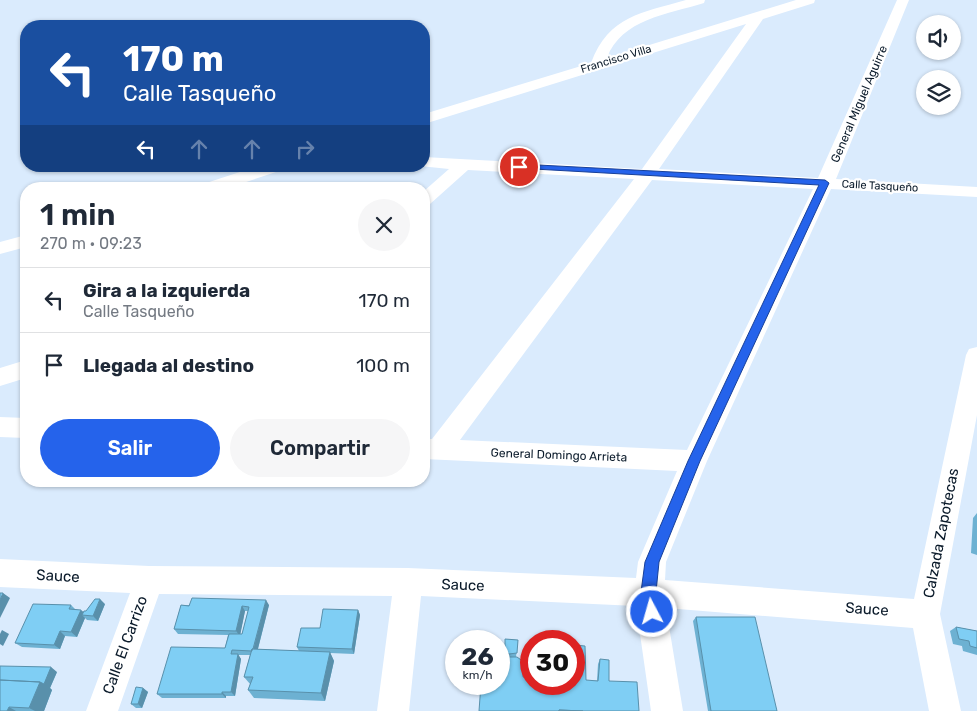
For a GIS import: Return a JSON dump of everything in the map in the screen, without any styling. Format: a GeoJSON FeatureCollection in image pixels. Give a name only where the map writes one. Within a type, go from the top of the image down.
{"type":"FeatureCollection","features":[{"type":"Feature","properties":{"kind":"street"},"geometry":{"type":"LineString","coordinates":[[598,64],[608,40],[617,30],[632,22],[700,0]]}},
{"type":"Feature","properties":{"kind":"street","name":"Francisco Villa"},"geometry":{"type":"LineString","coordinates":[[430,117],[809,0]]}},
{"type":"Feature","properties":{"kind":"street","name":"General Miguel Aguirre"},"geometry":{"type":"LineString","coordinates":[[667,711],[649,592],[652,562],[694,461],[825,183],[903,0]]}},
{"type":"Feature","properties":{"kind":"street"},"geometry":{"type":"LineString","coordinates":[[431,449],[648,173],[758,16]]}},
{"type":"Feature","properties":{"kind":"street","name":"Calle Tasqueño"},"geometry":{"type":"LineString","coordinates":[[430,162],[977,192]]}},
{"type":"Feature","properties":{"kind":"street"},"geometry":{"type":"LineString","coordinates":[[430,195],[464,164]]}},
{"type":"Feature","properties":{"kind":"street"},"geometry":{"type":"LineString","coordinates":[[227,182],[258,172]]}},
{"type":"Feature","properties":{"kind":"street"},"geometry":{"type":"LineString","coordinates":[[0,248],[20,243]]}},
{"type":"Feature","properties":{"kind":"street","name":"Calzada Zapotecas"},"geometry":{"type":"LineString","coordinates":[[945,711],[925,614],[977,355]]}},
{"type":"Feature","properties":{"kind":"street"},"geometry":{"type":"LineString","coordinates":[[0,377],[20,371]]}},
{"type":"Feature","properties":{"kind":"street"},"geometry":{"type":"LineString","coordinates":[[0,427],[20,428]]}},
{"type":"Feature","properties":{"kind":"street","name":"General Domingo Arrieta"},"geometry":{"type":"LineString","coordinates":[[431,449],[694,461]]}},
{"type":"Feature","properties":{"kind":"street","name":"Sauce"},"geometry":{"type":"LineString","coordinates":[[0,573],[149,580],[408,582],[649,592],[925,614]]}},
{"type":"Feature","properties":{"kind":"street","name":"Calle El Carrizo"},"geometry":{"type":"LineString","coordinates":[[102,711],[149,580]]}},
{"type":"Feature","properties":{"kind":"street"},"geometry":{"type":"LineString","coordinates":[[392,711],[408,582]]}},
{"type":"Feature","properties":{"kind":"building"},"geometry":{"type":"Polygon","coordinates":[[[192,598],[266,600],[253,649],[252,651],[232,650],[231,654],[238,654],[231,692],[222,692],[222,694],[157,694],[171,647],[225,648],[229,634],[242,634],[249,607],[242,606],[236,631],[174,629],[181,605],[189,606],[192,598]]]}},
{"type":"Feature","properties":{"kind":"building"},"geometry":{"type":"Polygon","coordinates":[[[95,599],[100,599],[93,616],[82,615],[84,611],[95,599]]]}},
{"type":"Feature","properties":{"kind":"building"},"geometry":{"type":"Polygon","coordinates":[[[33,604],[71,605],[69,609],[81,610],[71,632],[60,631],[54,645],[15,643],[33,604]]]}},
{"type":"Feature","properties":{"kind":"building"},"geometry":{"type":"Polygon","coordinates":[[[323,609],[358,610],[352,649],[297,647],[301,628],[320,628],[323,609]]]}},
{"type":"Feature","properties":{"kind":"building"},"geometry":{"type":"Polygon","coordinates":[[[696,617],[755,617],[777,711],[711,711],[696,617]]]}},
{"type":"Feature","properties":{"kind":"building"},"geometry":{"type":"Polygon","coordinates":[[[956,627],[977,631],[977,648],[970,646],[969,641],[959,639],[956,627]]]}},
{"type":"Feature","properties":{"kind":"building"},"geometry":{"type":"Polygon","coordinates":[[[510,639],[518,640],[517,653],[510,654],[510,639]]]}},
{"type":"Feature","properties":{"kind":"building"},"geometry":{"type":"Polygon","coordinates":[[[585,646],[586,680],[598,681],[600,659],[609,660],[609,681],[637,682],[639,711],[479,711],[480,695],[510,695],[510,657],[520,659],[520,695],[585,695],[585,646]]]}},
{"type":"Feature","properties":{"kind":"building"},"geometry":{"type":"Polygon","coordinates":[[[252,649],[330,652],[321,693],[248,690],[253,677],[244,677],[252,649]]]}},
{"type":"Feature","properties":{"kind":"building"},"geometry":{"type":"Polygon","coordinates":[[[0,666],[51,667],[44,684],[40,682],[0,680],[0,666]]]}},
{"type":"Feature","properties":{"kind":"building"},"geometry":{"type":"Polygon","coordinates":[[[0,680],[40,682],[29,708],[9,707],[7,711],[0,711],[0,680]]]}},
{"type":"Feature","properties":{"kind":"building"},"geometry":{"type":"Polygon","coordinates":[[[136,687],[143,688],[138,704],[131,704],[136,687]]]}},
{"type":"Feature","properties":{"kind":"route"},"geometry":{"type":"LineString","coordinates":[[519,167],[825,183],[694,461],[652,562],[649,592],[652,612]]}}]}
